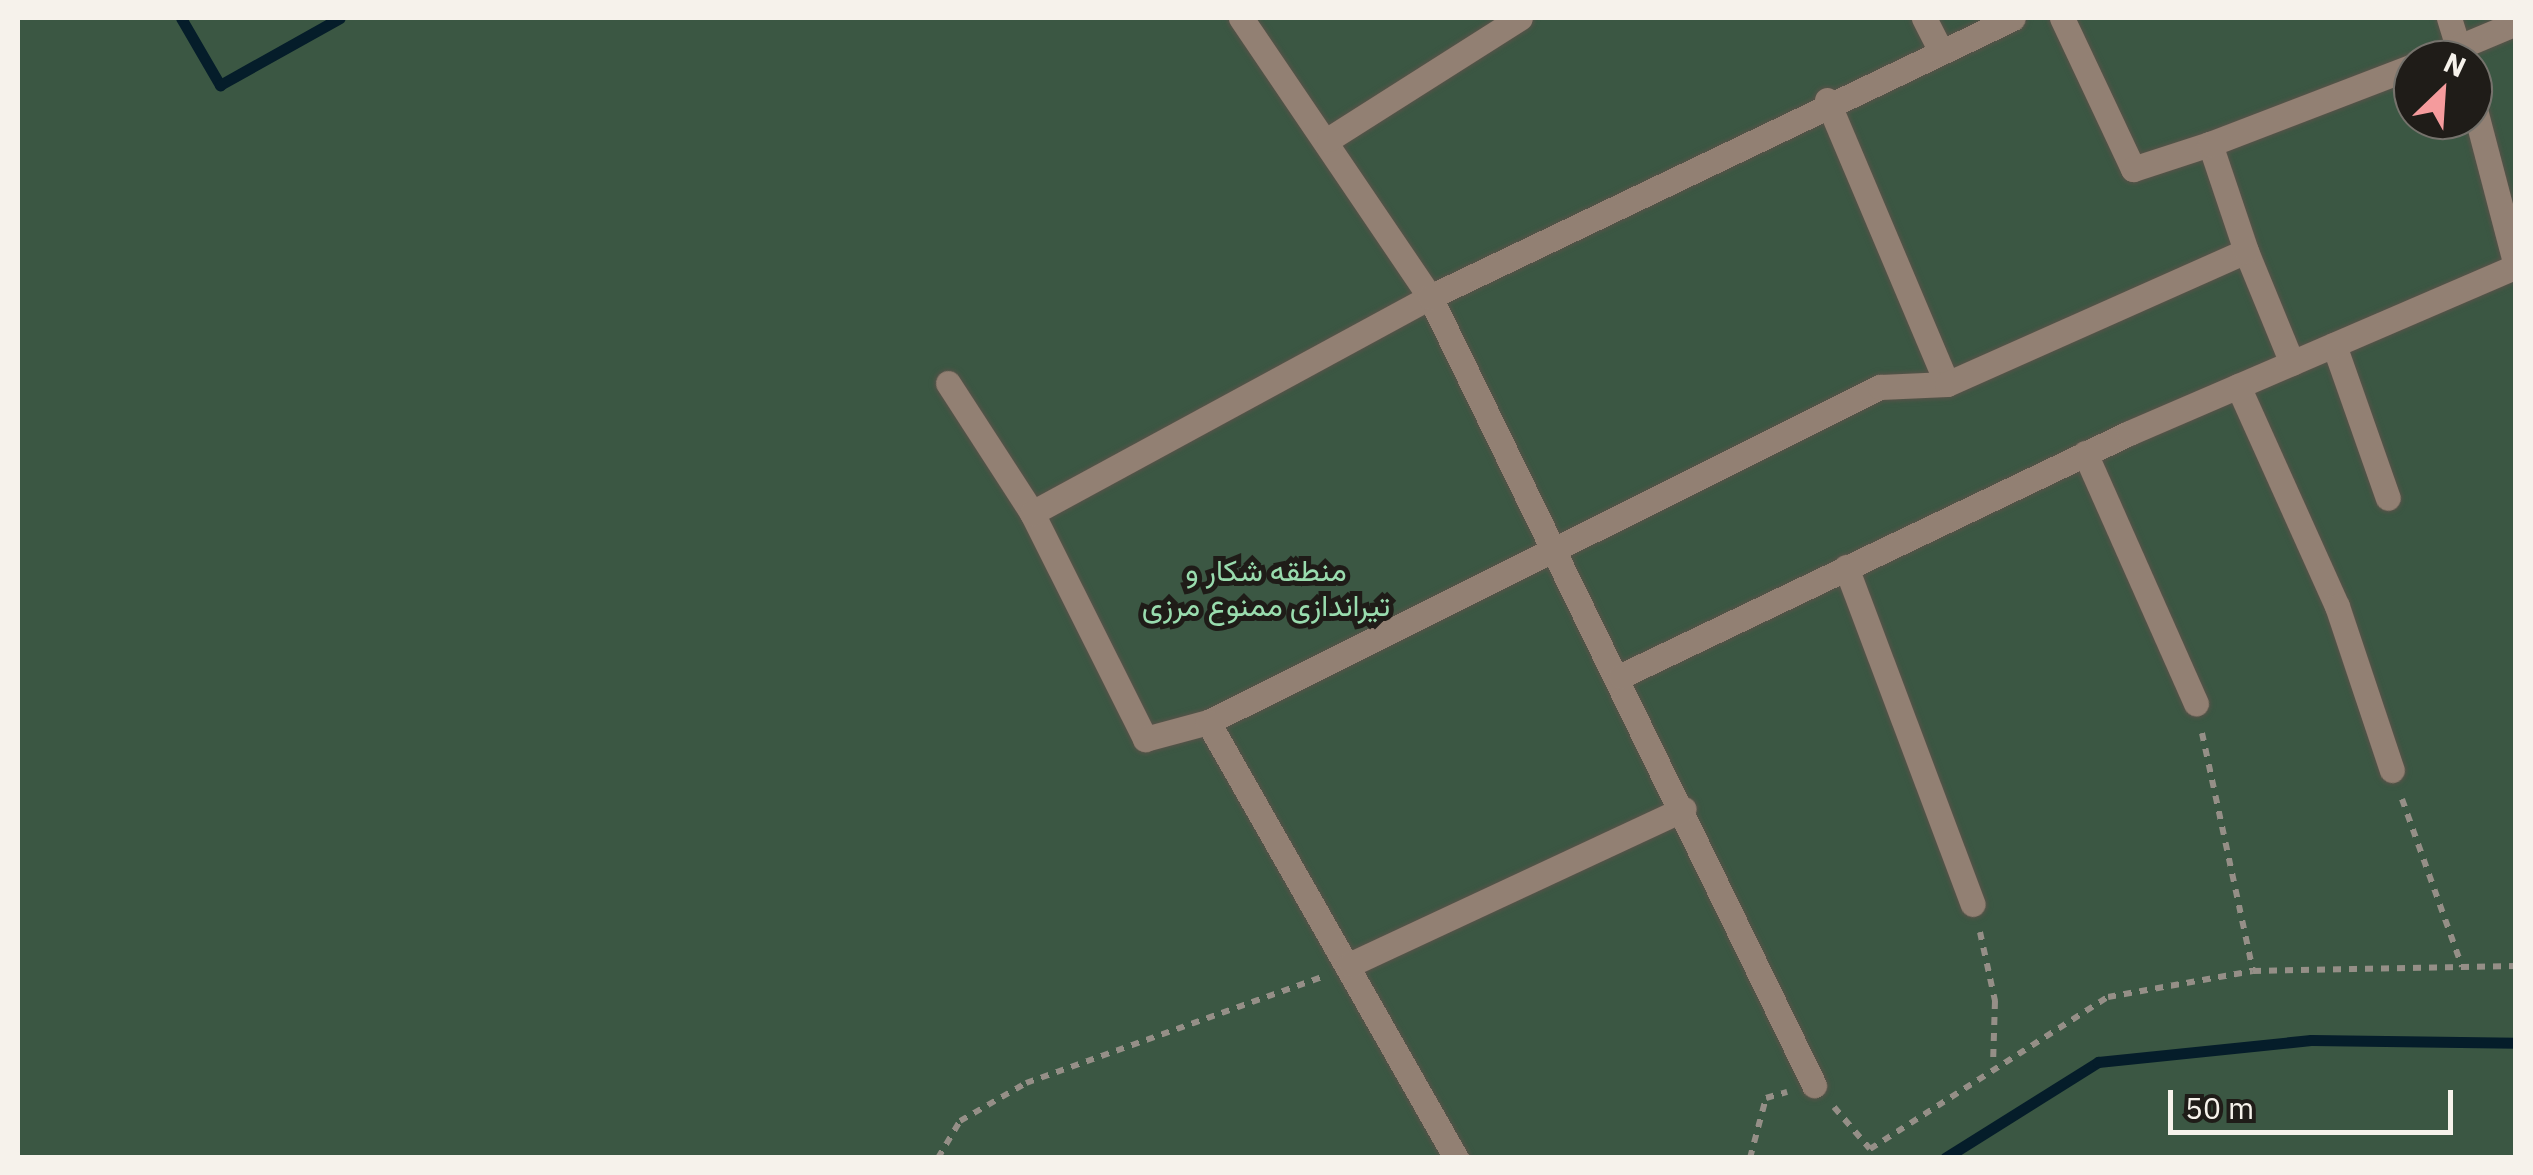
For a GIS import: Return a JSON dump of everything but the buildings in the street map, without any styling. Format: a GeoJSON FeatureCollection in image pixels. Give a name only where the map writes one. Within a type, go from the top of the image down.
{"type":"FeatureCollection","features":[{"type":"Feature","properties":{"kind":"street"},"geometry":{"type":"LineString","coordinates":[[1241,18],[1329,139],[1430,296],[1620,676],[1814,1085]]}},
{"type":"Feature","properties":{"kind":"street"},"geometry":{"type":"LineString","coordinates":[[1329,139],[1520,18]]}},
{"type":"Feature","properties":{"kind":"street"},"geometry":{"type":"LineString","coordinates":[[1924,18],[1941,52]]}},
{"type":"Feature","properties":{"kind":"street"},"geometry":{"type":"LineString","coordinates":[[1032,512],[1430,296],[1827,100],[2014,18]]}},
{"type":"Feature","properties":{"kind":"street"},"geometry":{"type":"LineString","coordinates":[[2062,18],[2133,169],[2210,144],[2393,74]]}},
{"type":"Feature","properties":{"kind":"street"},"geometry":{"type":"LineString","coordinates":[[2487,40],[2516,24]]}},
{"type":"Feature","properties":{"kind":"street"},"geometry":{"type":"LineString","coordinates":[[1827,100],[1947,384]]}},
{"type":"Feature","properties":{"kind":"street"},"geometry":{"type":"LineString","coordinates":[[1620,676],[2086,453],[2516,266],[2483,140]]}},
{"type":"Feature","properties":{"kind":"street"},"geometry":{"type":"LineString","coordinates":[[2210,144],[2246,251],[2292,363]]}},
{"type":"Feature","properties":{"kind":"street"},"geometry":{"type":"LineString","coordinates":[[948,383],[1032,512],[1145,739],[1208,722],[1552,545],[1880,386],[1947,384],[2246,251]]}},
{"type":"Feature","properties":{"kind":"street"},"geometry":{"type":"LineString","coordinates":[[2334,345],[2388,498]]}},
{"type":"Feature","properties":{"kind":"street"},"geometry":{"type":"LineString","coordinates":[[2238,386],[2337,606],[2392,770]]}},
{"type":"Feature","properties":{"kind":"street"},"geometry":{"type":"LineString","coordinates":[[2086,453],[2196,703]]}},
{"type":"Feature","properties":{"kind":"street"},"geometry":{"type":"LineString","coordinates":[[1846,568],[1973,904]]}},
{"type":"Feature","properties":{"kind":"street"},"geometry":{"type":"LineString","coordinates":[[1208,722],[1351,964],[1456,1158]]}},
{"type":"Feature","properties":{"kind":"street"},"geometry":{"type":"LineString","coordinates":[[1351,964],[1684,809]]}},
{"type":"Feature","properties":{"kind":"path"},"geometry":{"type":"LineString","coordinates":[[2196,703],[2253,971]]}},
{"type":"Feature","properties":{"kind":"path"},"geometry":{"type":"LineString","coordinates":[[2392,770],[2462,967]]}},
{"type":"Feature","properties":{"kind":"path"},"geometry":{"type":"LineString","coordinates":[[1973,904],[1994,1000],[1992,1064]]}},
{"type":"Feature","properties":{"kind":"path"},"geometry":{"type":"LineString","coordinates":[[938,1158],[960,1121],[1026,1083],[1351,964]]}},
{"type":"Feature","properties":{"kind":"path"},"geometry":{"type":"LineString","coordinates":[[1750,1158],[1766,1098],[1814,1085],[1870,1149],[1992,1064],[2108,997],[2253,971],[2516,966]]}},
{"type":"Feature","properties":{"kind":"green space","name":"منطقه شکار و تیراندازی ممنوع مرزی"},"geometry":{"type":"Polygon","coordinates":[[[18,18],[2515,18],[2515,1157],[18,1157],[18,18]]]}},
{"type":"Feature","properties":{"kind":"waterway"},"geometry":{"type":"LineString","coordinates":[[181,18],[220,85],[340,18]]}},
{"type":"Feature","properties":{"kind":"waterway"},"geometry":{"type":"LineString","coordinates":[[1945,1158],[2098,1062],[2311,1040],[2516,1043]]}}]}
